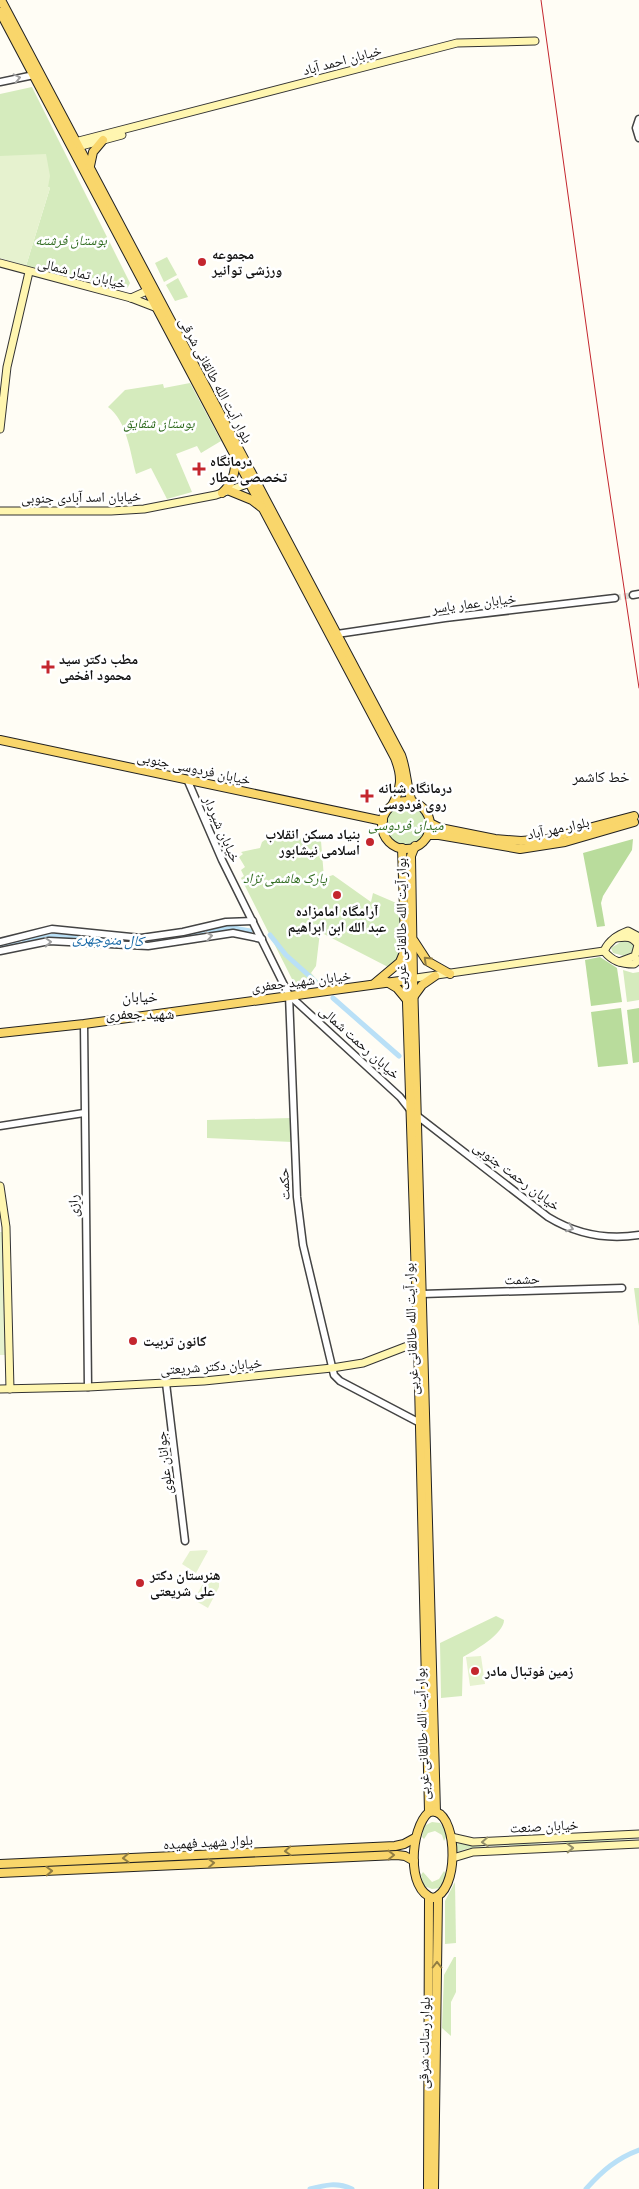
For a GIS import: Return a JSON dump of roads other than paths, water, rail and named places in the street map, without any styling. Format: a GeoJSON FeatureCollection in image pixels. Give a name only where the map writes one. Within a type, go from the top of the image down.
{"type":"FeatureCollection","features":[{"type":"Feature","properties":{"kind":"main road","name":"بلوار آیت الله طالقانی شرقی"},"geometry":{"type":"LineString","coordinates":[[1,0],[253,482],[401,755],[405,766],[406,787],[412,802]]}},
{"type":"Feature","properties":{"kind":"main road","name":"بلوار آیت الله طالقانی شرقی"},"geometry":{"type":"LineString","coordinates":[[0,12],[34,75],[90,166],[151,289],[157,308],[235,455],[253,482],[264,509],[396,758],[399,768],[400,789],[392,806]]}},
{"type":"Feature","properties":{"kind":"main road","name":"خیابان احمد آباد"},"geometry":{"type":"LineString","coordinates":[[76,145],[159,121],[457,43],[535,41]]}},
{"type":"Feature","properties":{"kind":"main road","name":"خیابان احمد آباد"},"geometry":{"type":"LineString","coordinates":[[76,145],[103,140],[151,126],[159,121]]}},
{"type":"Feature","properties":{"kind":"main road"},"geometry":{"type":"LineString","coordinates":[[90,166],[93,152],[103,140]]}},
{"type":"Feature","properties":{"kind":"main road","name":"خیابان تمار شمالی"},"geometry":{"type":"LineString","coordinates":[[0,263],[131,298],[157,308]]}},
{"type":"Feature","properties":{"kind":"main road"},"geometry":{"type":"LineString","coordinates":[[0,429],[7,367],[29,272]]}},
{"type":"Feature","properties":{"kind":"main road"},"geometry":{"type":"LineString","coordinates":[[131,298],[151,289]]}},
{"type":"Feature","properties":{"kind":"main road"},"geometry":{"type":"LineString","coordinates":[[235,455],[234,476],[226,492],[252,500],[264,509]]}},
{"type":"Feature","properties":{"kind":"main road","name":"خیابان اسد آبادی جنوبی"},"geometry":{"type":"LineString","coordinates":[[0,511],[134,510],[226,492],[253,482]]}},
{"type":"Feature","properties":{"kind":"main road","name":"خیابان فردوسی جنوبی"},"geometry":{"type":"LineString","coordinates":[[0,740],[383,821]]}},
{"type":"Feature","properties":{"kind":"main road"},"geometry":{"type":"LineString","coordinates":[[401,801],[412,802],[425,810],[430,823],[428,835],[415,846],[402,848],[387,838],[384,833],[383,821],[392,806],[401,801]]}},
{"type":"Feature","properties":{"kind":"main road","name":"بلوار مهر آباد"},"geometry":{"type":"LineString","coordinates":[[428,835],[439,835],[520,849],[566,842],[634,819],[548,839],[521,841],[495,839],[440,828],[430,823]]}},
{"type":"Feature","properties":{"kind":"main road","name":"بوار آیت الله طالقانی غربی"},"geometry":{"type":"LineString","coordinates":[[415,846],[411,856],[411,1111],[421,1340],[426,1587]]}},
{"type":"Feature","properties":{"kind":"main road","name":"بوار آیت الله طالقانی غربی"},"geometry":{"type":"LineString","coordinates":[[402,848],[406,948],[410,979]]}},
{"type":"Feature","properties":{"kind":"main road"},"geometry":{"type":"LineString","coordinates":[[639,937],[628,931],[615,938],[604,951],[609,957],[619,962],[634,964],[639,960]]}},
{"type":"Feature","properties":{"kind":"main road"},"geometry":{"type":"LineString","coordinates":[[412,937],[427,961],[450,974]]}},
{"type":"Feature","properties":{"kind":"main road"},"geometry":{"type":"LineString","coordinates":[[615,938],[630,937],[638,945],[635,956],[619,962]]}},
{"type":"Feature","properties":{"kind":"main road"},"geometry":{"type":"LineString","coordinates":[[373,984],[400,962],[406,948]]}},
{"type":"Feature","properties":{"kind":"main road","name":"خیابان شهید جعفری"},"geometry":{"type":"LineString","coordinates":[[0,1033],[84,1024],[604,951]]}},
{"type":"Feature","properties":{"kind":"main road"},"geometry":{"type":"LineString","coordinates":[[387,982],[410,998],[422,985],[435,976]]}},
{"type":"Feature","properties":{"kind":"main road","name":"بوار آیت الله طالقانی غربی"},"geometry":{"type":"LineString","coordinates":[[410,998],[418,1116],[417,1229],[422,1294],[420,1423],[433,1812]]}},
{"type":"Feature","properties":{"kind":"main road"},"geometry":{"type":"LineString","coordinates":[[0,1186],[6,1227],[10,1389]]}},
{"type":"Feature","properties":{"kind":"main road","name":"خیابان دکتر شریعتی"},"geometry":{"type":"LineString","coordinates":[[0,1389],[166,1383],[332,1368],[363,1363],[421,1340]]}},
{"type":"Feature","properties":{"kind":"main road"},"geometry":{"type":"LineString","coordinates":[[433,1812],[444,1821],[451,1836],[453,1858],[446,1887],[433,1897],[419,1884],[414,1861],[414,1838],[422,1820],[433,1812]]}},
{"type":"Feature","properties":{"kind":"main road","name":"خیابان صنعت"},"geometry":{"type":"LineString","coordinates":[[451,1836],[473,1842],[639,1834]]}},
{"type":"Feature","properties":{"kind":"main road","name":"بلوار شهید فهمیده"},"geometry":{"type":"LineString","coordinates":[[0,1864],[395,1846],[404,1844],[414,1838]]}},
{"type":"Feature","properties":{"kind":"main road"},"geometry":{"type":"LineString","coordinates":[[550,1839],[551,1848]]}},
{"type":"Feature","properties":{"kind":"main road","name":"خیابان صنعت"},"geometry":{"type":"LineString","coordinates":[[453,1858],[473,1852],[639,1844]]}},
{"type":"Feature","properties":{"kind":"main road"},"geometry":{"type":"LineString","coordinates":[[368,1847],[368,1856]]}},
{"type":"Feature","properties":{"kind":"main road","name":"بلوار شهید فهمیده"},"geometry":{"type":"LineString","coordinates":[[0,1873],[397,1854],[414,1861]]}},
{"type":"Feature","properties":{"kind":"main road","name":"بلوار رسالت شرقی"},"geometry":{"type":"LineString","coordinates":[[428,2189],[431,2180],[433,1897]]}},
{"type":"Feature","properties":{"kind":"main road","name":"بلوار رسالت شرقی"},"geometry":{"type":"LineString","coordinates":[[431,2180],[434,2189]]}},
{"type":"Feature","properties":{"kind":"street"},"geometry":{"type":"LineString","coordinates":[[0,82],[34,75]]}},
{"type":"Feature","properties":{"kind":"street"},"geometry":{"type":"LineString","coordinates":[[639,119],[636,128],[639,138]]}},
{"type":"Feature","properties":{"kind":"street","name":"خیابان عمار یاسر"},"geometry":{"type":"LineString","coordinates":[[337,634],[445,618],[615,598]]}},
{"type":"Feature","properties":{"kind":"street","name":"خیابان شیردار"},"geometry":{"type":"LineString","coordinates":[[187,780],[222,860],[289,995]]}},
{"type":"Feature","properties":{"kind":"street"},"geometry":{"type":"LineString","coordinates":[[0,942],[60,929],[141,938],[226,922],[252,921]]}},
{"type":"Feature","properties":{"kind":"street"},"geometry":{"type":"LineString","coordinates":[[0,951],[49,941],[148,946],[233,933],[262,939]]}},
{"type":"Feature","properties":{"kind":"street"},"geometry":{"type":"LineString","coordinates":[[21,937],[21,946]]}},
{"type":"Feature","properties":{"kind":"street","name":"خیابان رحمت شمالی"},"geometry":{"type":"LineString","coordinates":[[289,995],[400,1096],[411,1111],[418,1116]]}},
{"type":"Feature","properties":{"kind":"street","name":"حکمت"},"geometry":{"type":"LineString","coordinates":[[289,995],[298,1206],[303,1245],[332,1368]]}},
{"type":"Feature","properties":{"kind":"street","name":"رازی"},"geometry":{"type":"LineString","coordinates":[[84,1024],[88,1387]]}},
{"type":"Feature","properties":{"kind":"street"},"geometry":{"type":"LineString","coordinates":[[400,1096],[411,1089]]}},
{"type":"Feature","properties":{"kind":"street"},"geometry":{"type":"LineString","coordinates":[[0,1126],[84,1113]]}},
{"type":"Feature","properties":{"kind":"street","name":"خیابان رحمت جنوبی"},"geometry":{"type":"LineString","coordinates":[[418,1116],[548,1217],[564,1226],[586,1234],[619,1238],[639,1235]]}},
{"type":"Feature","properties":{"kind":"street","name":"حشمت"},"geometry":{"type":"LineString","coordinates":[[422,1294],[622,1288]]}},
{"type":"Feature","properties":{"kind":"street"},"geometry":{"type":"LineString","coordinates":[[332,1368],[334,1375],[340,1381],[420,1423]]}},
{"type":"Feature","properties":{"kind":"street","name":"جوانان علوی"},"geometry":{"type":"LineString","coordinates":[[166,1383],[185,1541]]}},
{"type":"Feature","properties":{"kind":"waterway","name":"کال منوچهری"},"geometry":{"type":"LineString","coordinates":[[24,941],[54,936],[145,943],[228,927],[250,931]]}},
{"type":"Feature","properties":{"kind":"waterway"},"geometry":{"type":"LineString","coordinates":[[270,935],[286,955],[315,981]]}},
{"type":"Feature","properties":{"kind":"waterway","name":"کال منوچهری"},"geometry":{"type":"LineString","coordinates":[[0,947],[18,942]]}},
{"type":"Feature","properties":{"kind":"waterway"},"geometry":{"type":"LineString","coordinates":[[333,998],[399,1056]]}},
{"type":"Feature","properties":{"kind":"waterway"},"geometry":{"type":"LineString","coordinates":[[586,2189],[610,2166],[639,2150]]}},
{"type":"Feature","properties":{"kind":"waterway"},"geometry":{"type":"LineString","coordinates":[[310,2189],[326,2185],[336,2185],[352,2189]]}},
{"type":"Feature","properties":{"kind":"tunnel"},"geometry":{"type":"LineString","coordinates":[[615,598],[633,595]]}},
{"type":"Feature","properties":{"kind":"railway"},"geometry":{"type":"LineString","coordinates":[[541,0],[604,454],[639,688]]}},
{"type":"Feature","properties":{"kind":"place","name":"مجموعه ورزشی توانیر"},"geometry":{"type":"Point","coordinates":[202,262]}},
{"type":"Feature","properties":{"kind":"place","name":"درمانگاه تخصصی عطار"},"geometry":{"type":"Point","coordinates":[199,469]}},
{"type":"Feature","properties":{"kind":"place","name":"مطب دکتر سید محمود افخمی"},"geometry":{"type":"Point","coordinates":[48,667]}},
{"type":"Feature","properties":{"kind":"place","name":"درمانگاه شبانه روی فردوسی"},"geometry":{"type":"Point","coordinates":[367,796]}},
{"type":"Feature","properties":{"kind":"place","name":"بنیاد مسکن انقلاب اسلامی نیشابور"},"geometry":{"type":"Point","coordinates":[370,842]}},
{"type":"Feature","properties":{"kind":"place","name":"آرامگاه امامزاده عبد الله ابن ابراهیم"},"geometry":{"type":"Point","coordinates":[337,895]}},
{"type":"Feature","properties":{"kind":"place","name":"کانون تربیت"},"geometry":{"type":"Point","coordinates":[133,1341]}},
{"type":"Feature","properties":{"kind":"place","name":"هنرستان دکتر علی شریعتی"},"geometry":{"type":"Point","coordinates":[140,1583]}},
{"type":"Feature","properties":{"kind":"place","name":"زمین فوتبال مادر"},"geometry":{"type":"Point","coordinates":[475,1671]}},
{"type":"Feature","properties":{"kind":"district","name":"خط کاشمر"},"geometry":{"type":"Point","coordinates":[601,776]}},
{"type":"Feature","properties":{"kind":"district","name":"خیابان شهید جعفری"},"geometry":{"type":"Point","coordinates":[140,1004]}},
{"type":"Feature","properties":{"kind":"park label","name":"بوستان فرشته"},"geometry":{"type":"Point","coordinates":[71,240]}},
{"type":"Feature","properties":{"kind":"park label","name":"بوستان شقایق"},"geometry":{"type":"Point","coordinates":[159,423]}},
{"type":"Feature","properties":{"kind":"park label","name":"میدان فردوسی"},"geometry":{"type":"Point","coordinates":[406,825]}},
{"type":"Feature","properties":{"kind":"park label","name":"پارک هاشمی نژاد"},"geometry":{"type":"Point","coordinates":[285,878]}}]}
